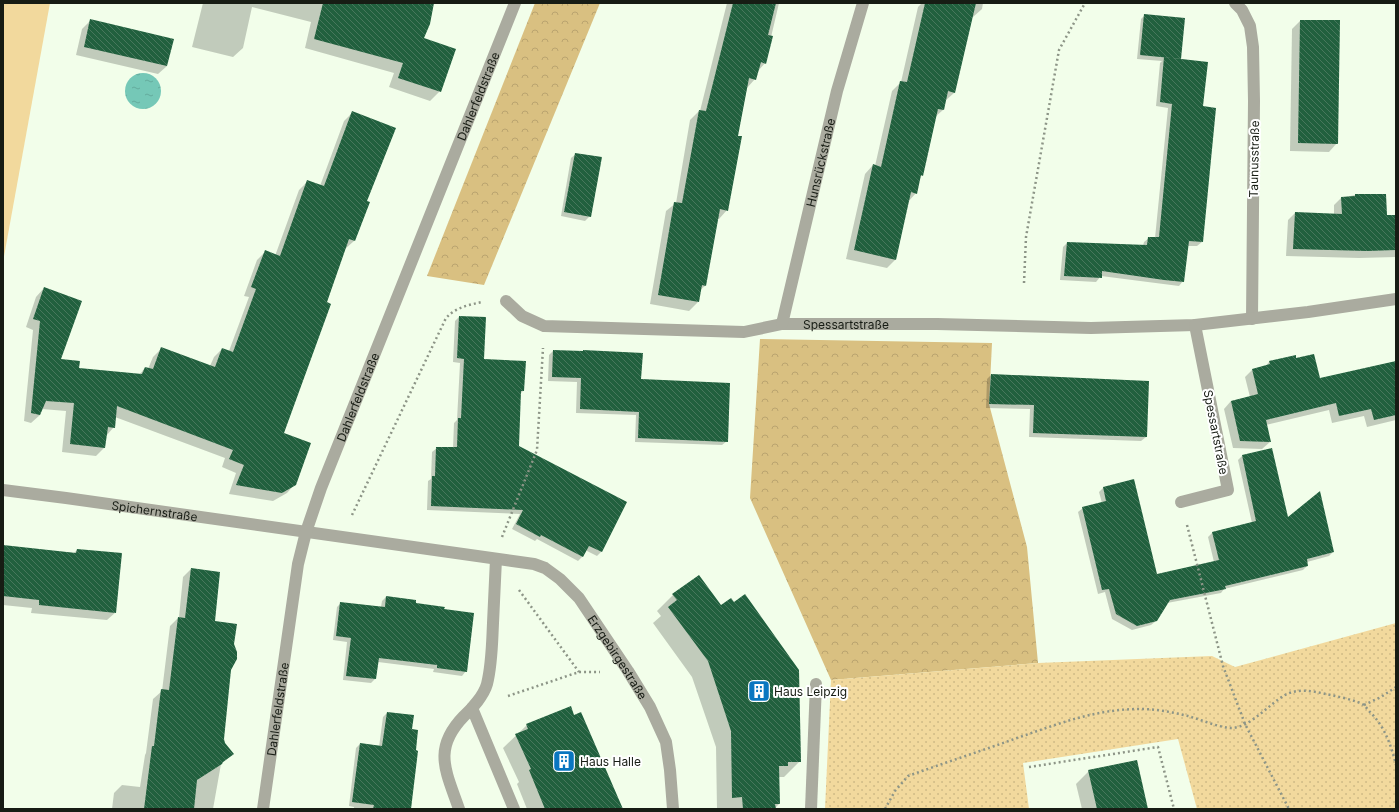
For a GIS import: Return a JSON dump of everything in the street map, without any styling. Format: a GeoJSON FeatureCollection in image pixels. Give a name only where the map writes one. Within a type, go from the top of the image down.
{"type":"FeatureCollection","features":[{"type":"Feature","properties":{"kind":"street","name":"Dahlerfeldstraße"},"geometry":{"type":"LineString","coordinates":[[263,809],[298,564],[306,532],[321,488],[515,3]]}},
{"type":"Feature","properties":{"kind":"street","name":"Hunsrückstraße"},"geometry":{"type":"LineString","coordinates":[[782,324],[837,91],[863,3]]}},
{"type":"Feature","properties":{"kind":"street","name":"Taunusstraße"},"geometry":{"type":"LineString","coordinates":[[1235,3],[1242,10],[1250,26],[1253,46],[1254,101],[1252,319]]}},
{"type":"Feature","properties":{"kind":"street","name":"Spessartstraße"},"geometry":{"type":"LineString","coordinates":[[506,301],[522,316],[544,326],[744,332],[782,324],[929,324],[1091,328],[1195,326],[1396,299]]}},
{"type":"Feature","properties":{"kind":"street","name":"Spessartstraße"},"geometry":{"type":"LineString","coordinates":[[1181,502],[1228,490],[1195,326]]}},
{"type":"Feature","properties":{"kind":"street","name":"Spichernstraße"},"geometry":{"type":"LineString","coordinates":[[3,490],[306,532]]}},
{"type":"Feature","properties":{"kind":"street","name":"Erzgebirgestraße"},"geometry":{"type":"LineString","coordinates":[[306,532],[534,564],[545,568],[560,579],[579,598],[628,671],[650,707],[666,742],[673,809]]}},
{"type":"Feature","properties":{"kind":"street"},"geometry":{"type":"LineString","coordinates":[[459,809],[446,769],[444,756],[446,742],[450,732],[472,708],[486,686],[492,661],[496,559]]}},
{"type":"Feature","properties":{"kind":"street"},"geometry":{"type":"LineString","coordinates":[[811,809],[816,684]]}},
{"type":"Feature","properties":{"kind":"street"},"geometry":{"type":"LineString","coordinates":[[472,708],[514,809]]}},
{"type":"Feature","properties":{"kind":"path"},"geometry":{"type":"LineString","coordinates":[[1024,283],[1026,237],[1059,50],[1084,3]]}},
{"type":"Feature","properties":{"kind":"path"},"geometry":{"type":"LineString","coordinates":[[341,537],[446,318],[451,313],[468,305],[482,302],[506,301]]}},
{"type":"Feature","properties":{"kind":"path"},"geometry":{"type":"LineString","coordinates":[[544,326],[537,450],[503,535],[496,559],[580,672]]}},
{"type":"Feature","properties":{"kind":"path"},"geometry":{"type":"LineString","coordinates":[[1181,502],[1223,666],[1245,724],[1289,809]]}},
{"type":"Feature","properties":{"kind":"path"},"geometry":{"type":"LineString","coordinates":[[472,708],[580,672],[628,671]]}},
{"type":"Feature","properties":{"kind":"path"},"geometry":{"type":"LineString","coordinates":[[1364,705],[1381,697],[1396,687]]}},
{"type":"Feature","properties":{"kind":"path"},"geometry":{"type":"LineString","coordinates":[[885,809],[895,791],[908,776],[1082,716],[1114,710],[1140,709],[1186,716],[1232,728],[1245,724],[1265,708],[1285,695],[1299,690],[1336,696],[1364,705],[1376,717],[1384,730],[1392,748],[1396,765]]}},
{"type":"Feature","properties":{"kind":"path"},"geometry":{"type":"LineString","coordinates":[[1029,767],[1158,747],[1174,809]]}},
{"type":"Feature","properties":{"kind":"shaded area"},"geometry":{"type":"Polygon","coordinates":[[[3,3],[50,3],[3,262],[3,3]]]}},
{"type":"Feature","properties":{"kind":"shaded area"},"geometry":{"type":"Polygon","coordinates":[[[1396,623],[1396,809],[1197,809],[1178,739],[1023,763],[1029,809],[825,809],[831,680],[1038,663],[1212,656],[1235,667],[1396,623]]]}},
{"type":"Feature","properties":{"kind":"green space"},"geometry":{"type":"Polygon","coordinates":[[[535,3],[600,3],[484,285],[427,276],[535,3]]]}},
{"type":"Feature","properties":{"kind":"green space"},"geometry":{"type":"Polygon","coordinates":[[[760,339],[992,343],[989,404],[1027,547],[1038,663],[831,680],[750,498],[760,339]]]}},
{"type":"Feature","properties":{"kind":"water"},"geometry":{"type":"Polygon","coordinates":[[[147,73],[156,78],[160,84],[160,98],[156,104],[147,109],[139,109],[130,104],[126,98],[125,87],[130,78],[136,74],[147,73]]]}},
{"type":"Feature","properties":{"kind":"building"},"geometry":{"type":"Polygon","coordinates":[[[323,3],[434,3],[430,24],[424,38],[456,49],[441,92],[398,78],[403,63],[314,39],[323,3]]]}},
{"type":"Feature","properties":{"kind":"building"},"geometry":{"type":"Polygon","coordinates":[[[733,3],[776,3],[768,35],[773,36],[766,64],[761,62],[756,80],[749,78],[738,136],[742,136],[728,211],[720,209],[706,286],[702,285],[699,302],[658,295],[674,202],[682,203],[699,110],[706,111],[733,3]]]}},
{"type":"Feature","properties":{"kind":"building"},"geometry":{"type":"Polygon","coordinates":[[[925,3],[976,3],[955,93],[948,91],[944,110],[938,109],[923,176],[921,175],[917,194],[911,192],[896,260],[854,250],[873,164],[881,167],[900,81],[907,82],[925,3]]]}},
{"type":"Feature","properties":{"kind":"building"},"geometry":{"type":"Polygon","coordinates":[[[1144,14],[1185,18],[1181,59],[1140,55],[1144,14]]]}},
{"type":"Feature","properties":{"kind":"building"},"geometry":{"type":"Polygon","coordinates":[[[90,19],[174,39],[167,66],[84,47],[90,19]]]}},
{"type":"Feature","properties":{"kind":"building"},"geometry":{"type":"Polygon","coordinates":[[[1300,20],[1340,20],[1338,144],[1298,143],[1300,20]]]}},
{"type":"Feature","properties":{"kind":"building"},"geometry":{"type":"Polygon","coordinates":[[[1164,57],[1208,62],[1203,106],[1216,108],[1203,242],[1189,241],[1184,282],[1102,271],[1102,278],[1064,276],[1067,242],[1147,245],[1148,237],[1159,237],[1172,104],[1160,102],[1164,57]]]}},
{"type":"Feature","properties":{"kind":"building"},"geometry":{"type":"Polygon","coordinates":[[[352,111],[396,128],[367,201],[370,202],[355,241],[349,239],[327,302],[331,304],[284,433],[311,443],[296,485],[282,493],[236,485],[244,465],[229,459],[233,450],[117,406],[115,428],[108,427],[105,448],[70,444],[74,403],[46,401],[40,415],[31,413],[40,321],[33,319],[44,287],[82,301],[61,359],[80,361],[79,368],[142,374],[145,367],[153,369],[161,347],[215,367],[222,348],[233,352],[256,289],[251,287],[265,250],[280,256],[307,180],[324,186],[352,111]]]}},
{"type":"Feature","properties":{"kind":"building"},"geometry":{"type":"Polygon","coordinates":[[[575,153],[602,157],[591,217],[564,212],[575,153]]]}},
{"type":"Feature","properties":{"kind":"building"},"geometry":{"type":"Polygon","coordinates":[[[1355,194],[1386,194],[1387,215],[1396,215],[1396,250],[1367,251],[1293,249],[1295,212],[1342,214],[1341,197],[1355,196],[1355,194]]]}},
{"type":"Feature","properties":{"kind":"building"},"geometry":{"type":"Polygon","coordinates":[[[459,316],[486,317],[484,359],[526,361],[524,391],[521,391],[519,446],[627,502],[602,552],[589,546],[583,557],[541,535],[540,537],[516,524],[523,510],[431,506],[432,476],[435,476],[436,447],[457,447],[458,418],[461,418],[464,359],[457,358],[459,316]]]}},
{"type":"Feature","properties":{"kind":"building"},"geometry":{"type":"Polygon","coordinates":[[[553,350],[643,353],[641,379],[730,383],[728,442],[638,438],[639,412],[580,409],[581,378],[552,377],[553,350]]]}},
{"type":"Feature","properties":{"kind":"building"},"geometry":{"type":"Polygon","coordinates":[[[1314,354],[1320,378],[1396,361],[1396,415],[1374,420],[1371,409],[1339,416],[1336,403],[1266,420],[1271,442],[1240,441],[1231,401],[1258,394],[1252,369],[1270,364],[1269,361],[1296,355],[1296,358],[1314,354]]]}},
{"type":"Feature","properties":{"kind":"building"},"geometry":{"type":"Polygon","coordinates":[[[991,374],[1149,381],[1147,437],[1033,433],[1034,405],[989,404],[991,374]]]}},
{"type":"Feature","properties":{"kind":"building"},"geometry":{"type":"Polygon","coordinates":[[[1272,448],[1288,517],[1320,491],[1334,552],[1307,559],[1308,566],[1225,586],[1226,589],[1170,600],[1157,621],[1137,626],[1116,614],[1109,589],[1102,590],[1082,507],[1106,501],[1103,487],[1134,479],[1157,574],[1219,560],[1212,532],[1256,521],[1242,455],[1272,448]]]}},
{"type":"Feature","properties":{"kind":"building"},"geometry":{"type":"Polygon","coordinates":[[[3,545],[76,553],[77,549],[122,553],[116,613],[39,605],[39,600],[3,596],[3,545]]]}},
{"type":"Feature","properties":{"kind":"building"},"geometry":{"type":"Polygon","coordinates":[[[191,568],[220,572],[215,621],[237,624],[234,644],[237,652],[237,659],[231,670],[224,739],[225,743],[234,754],[222,764],[197,780],[194,809],[144,809],[161,689],[169,690],[178,617],[185,618],[191,568]]]}},
{"type":"Feature","properties":{"kind":"building","name":"Haus Leipzig"},"geometry":{"type":"Polygon","coordinates":[[[699,575],[721,605],[731,598],[734,602],[745,594],[799,670],[801,762],[788,762],[788,766],[779,766],[780,804],[775,804],[776,809],[743,809],[742,797],[732,798],[731,731],[708,661],[668,607],[677,600],[672,594],[699,575]]]}},
{"type":"Feature","properties":{"kind":"building"},"geometry":{"type":"Polygon","coordinates":[[[386,596],[416,600],[416,603],[445,607],[444,609],[474,613],[467,672],[437,668],[437,665],[379,658],[376,679],[346,676],[351,638],[336,636],[340,602],[385,607],[386,596]]]}},
{"type":"Feature","properties":{"kind":"building","name":"Haus Halle"},"geometry":{"type":"Polygon","coordinates":[[[571,706],[574,715],[581,712],[623,809],[545,809],[529,770],[531,769],[515,734],[528,729],[526,724],[571,706]]]}},
{"type":"Feature","properties":{"kind":"building"},"geometry":{"type":"Polygon","coordinates":[[[387,712],[414,715],[412,729],[418,730],[416,750],[418,751],[411,809],[373,809],[374,805],[352,802],[360,743],[382,746],[387,712]]]}},
{"type":"Feature","properties":{"kind":"building"},"geometry":{"type":"Polygon","coordinates":[[[1137,760],[1148,809],[1097,809],[1088,770],[1137,760]]]}},
{"type":"Feature","properties":{"kind":"place","name":"Haus Leipzig"},"geometry":{"type":"Point","coordinates":[759,691]}},
{"type":"Feature","properties":{"kind":"place","name":"Haus Halle"},"geometry":{"type":"Point","coordinates":[564,761]}}]}
